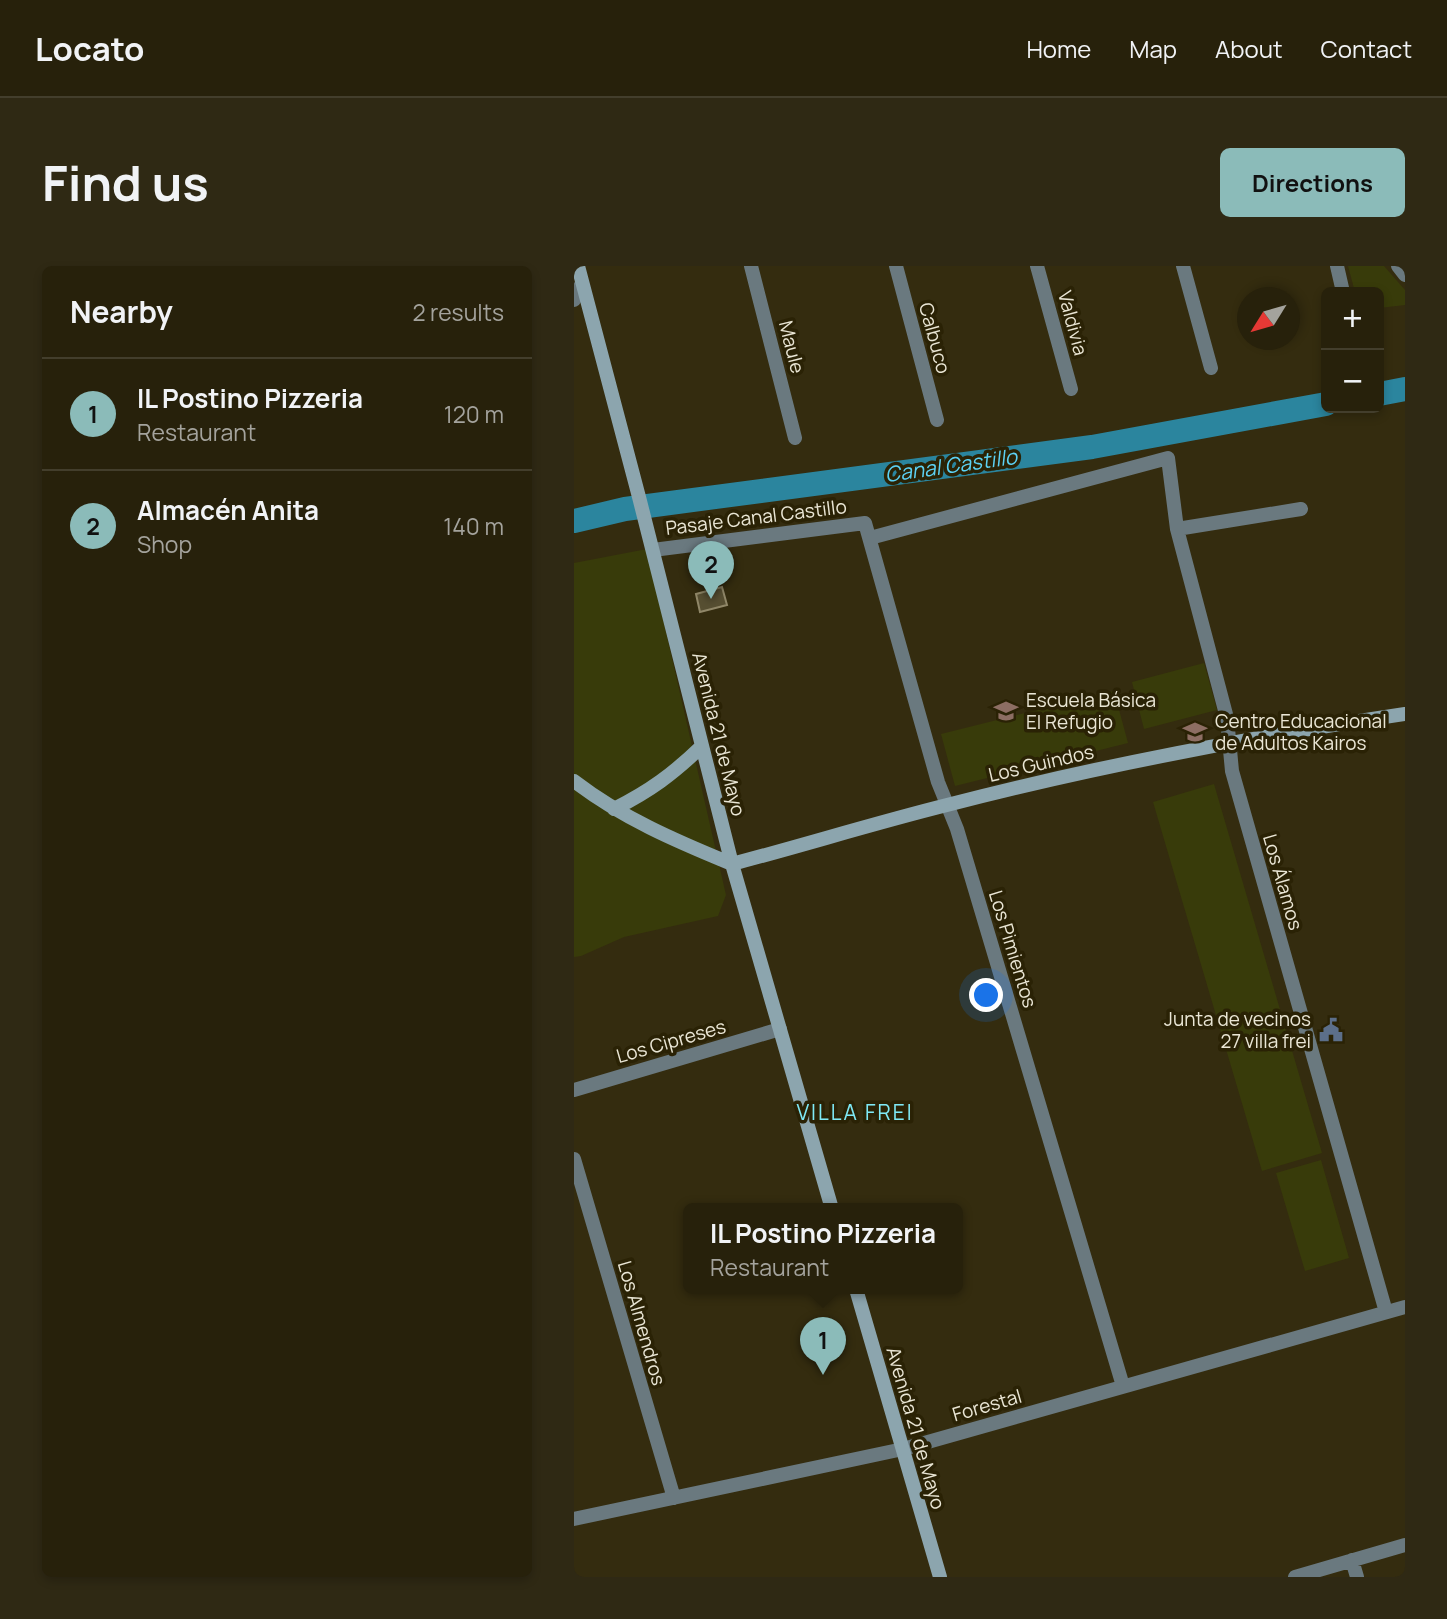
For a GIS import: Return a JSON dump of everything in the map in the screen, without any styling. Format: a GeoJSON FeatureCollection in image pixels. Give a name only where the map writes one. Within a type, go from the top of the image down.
{"type":"FeatureCollection","features":[{"type":"Feature","properties":{"kind":"street","name":"Avenida 21 de Mayo"},"geometry":{"type":"LineString","coordinates":[[578,266],[732,864],[830,1203]]}},
{"type":"Feature","properties":{"kind":"street","name":"Maule"},"geometry":{"type":"LineString","coordinates":[[751,266],[795,438]]}},
{"type":"Feature","properties":{"kind":"street","name":"Calbuco"},"geometry":{"type":"LineString","coordinates":[[896,266],[937,421]]}},
{"type":"Feature","properties":{"kind":"street","name":"Valdivia"},"geometry":{"type":"LineString","coordinates":[[1037,266],[1070,390]]}},
{"type":"Feature","properties":{"kind":"street"},"geometry":{"type":"LineString","coordinates":[[1183,266],[1211,368]]}},
{"type":"Feature","properties":{"kind":"street"},"geometry":{"type":"LineString","coordinates":[[1337,266],[1342,287]]}},
{"type":"Feature","properties":{"kind":"street"},"geometry":{"type":"LineString","coordinates":[[1398,266],[1405,275]]}},
{"type":"Feature","properties":{"kind":"street"},"geometry":{"type":"LineString","coordinates":[[574,300],[582,283]]}},
{"type":"Feature","properties":{"kind":"street","name":"Los Álamos"},"geometry":{"type":"LineString","coordinates":[[870,538],[1168,458],[1177,529],[1227,718],[1232,771],[1386,1312]]}},
{"type":"Feature","properties":{"kind":"street"},"geometry":{"type":"LineString","coordinates":[[1177,529],[1301,509]]}},
{"type":"Feature","properties":{"kind":"street","name":"Los Pimientos"},"geometry":{"type":"LineString","coordinates":[[865,523],[938,782],[957,829],[1123,1386]]}},
{"type":"Feature","properties":{"kind":"street","name":"Pasaje Canal Castillo"},"geometry":{"type":"LineString","coordinates":[[653,550],[865,523]]}},
{"type":"Feature","properties":{"kind":"street","name":"Los Guindos"},"geometry":{"type":"LineString","coordinates":[[732,864],[947,804],[1066,777],[1229,744],[1405,714]]}},
{"type":"Feature","properties":{"kind":"street"},"geometry":{"type":"LineString","coordinates":[[614,809],[659,783],[702,746]]}},
{"type":"Feature","properties":{"kind":"street"},"geometry":{"type":"LineString","coordinates":[[574,781],[614,809],[662,835],[732,864]]}},
{"type":"Feature","properties":{"kind":"street","name":"Los Cipreses"},"geometry":{"type":"LineString","coordinates":[[574,1090],[780,1029]]}},
{"type":"Feature","properties":{"kind":"street","name":"Los Almendros"},"geometry":{"type":"LineString","coordinates":[[574,1159],[674,1497]]}},
{"type":"Feature","properties":{"kind":"street","name":"Avenida 21 de Mayo"},"geometry":{"type":"LineString","coordinates":[[857,1294],[940,1577]]}},
{"type":"Feature","properties":{"kind":"street","name":"Forestal"},"geometry":{"type":"LineString","coordinates":[[574,1519],[903,1449],[1405,1307]]}},
{"type":"Feature","properties":{"kind":"street"},"geometry":{"type":"LineString","coordinates":[[1296,1577],[1405,1545]]}},
{"type":"Feature","properties":{"kind":"street"},"geometry":{"type":"LineString","coordinates":[[1352,1560],[1357,1577]]}},
{"type":"Feature","properties":{"kind":"shaded area"},"geometry":{"type":"Polygon","coordinates":[[[1348,266],[1384,266],[1405,290],[1405,305],[1384,307],[1384,287],[1354,287],[1348,266]]]}},
{"type":"Feature","properties":{"kind":"shaded area"},"geometry":{"type":"Polygon","coordinates":[[[647,549],[726,895],[718,916],[624,937],[574,957],[574,563],[647,549]]]}},
{"type":"Feature","properties":{"kind":"shaded area"},"geometry":{"type":"Polygon","coordinates":[[[1204,663],[1217,710],[1144,729],[1132,682],[1204,663]]]}},
{"type":"Feature","properties":{"kind":"shaded area"},"geometry":{"type":"Polygon","coordinates":[[[1114,691],[1128,743],[955,786],[941,734],[1114,691]]]}},
{"type":"Feature","properties":{"kind":"shaded area"},"geometry":{"type":"Polygon","coordinates":[[[1214,784],[1322,1153],[1262,1171],[1153,802],[1214,784]]]}},
{"type":"Feature","properties":{"kind":"shaded area"},"geometry":{"type":"Polygon","coordinates":[[[1321,1160],[1349,1258],[1305,1271],[1276,1173],[1321,1160]]]}},
{"type":"Feature","properties":{"kind":"building"},"geometry":{"type":"Polygon","coordinates":[[[722,587],[727,605],[700,612],[696,594],[722,587]]]}},
{"type":"Feature","properties":{"kind":"waterway","name":"Canal Castillo"},"geometry":{"type":"LineString","coordinates":[[1384,393],[1405,389]]}},
{"type":"Feature","properties":{"kind":"waterway","name":"Canal Castillo"},"geometry":{"type":"LineString","coordinates":[[574,521],[625,509],[1092,447],[1321,405]]}},
{"type":"Feature","properties":{"kind":"place","name":"Almacén Anita"},"geometry":{"type":"Point","coordinates":[711,599]}},
{"type":"Feature","properties":{"kind":"place","name":"Escuela Básica El Refugio"},"geometry":{"type":"Point","coordinates":[1006,711]}},
{"type":"Feature","properties":{"kind":"place","name":"Centro Educacional de Adultos Kairos"},"geometry":{"type":"Point","coordinates":[1195,732]}},
{"type":"Feature","properties":{"kind":"place","name":"Junta de vecinos 27 villa frei"},"geometry":{"type":"Point","coordinates":[1331,1030]}},
{"type":"Feature","properties":{"kind":"place","name":"IL Postino Pizzeria"},"geometry":{"type":"Point","coordinates":[823,1375]}},
{"type":"Feature","properties":{"kind":"district","name":"VILLA FREI"},"geometry":{"type":"Point","coordinates":[855,1113]}}]}
